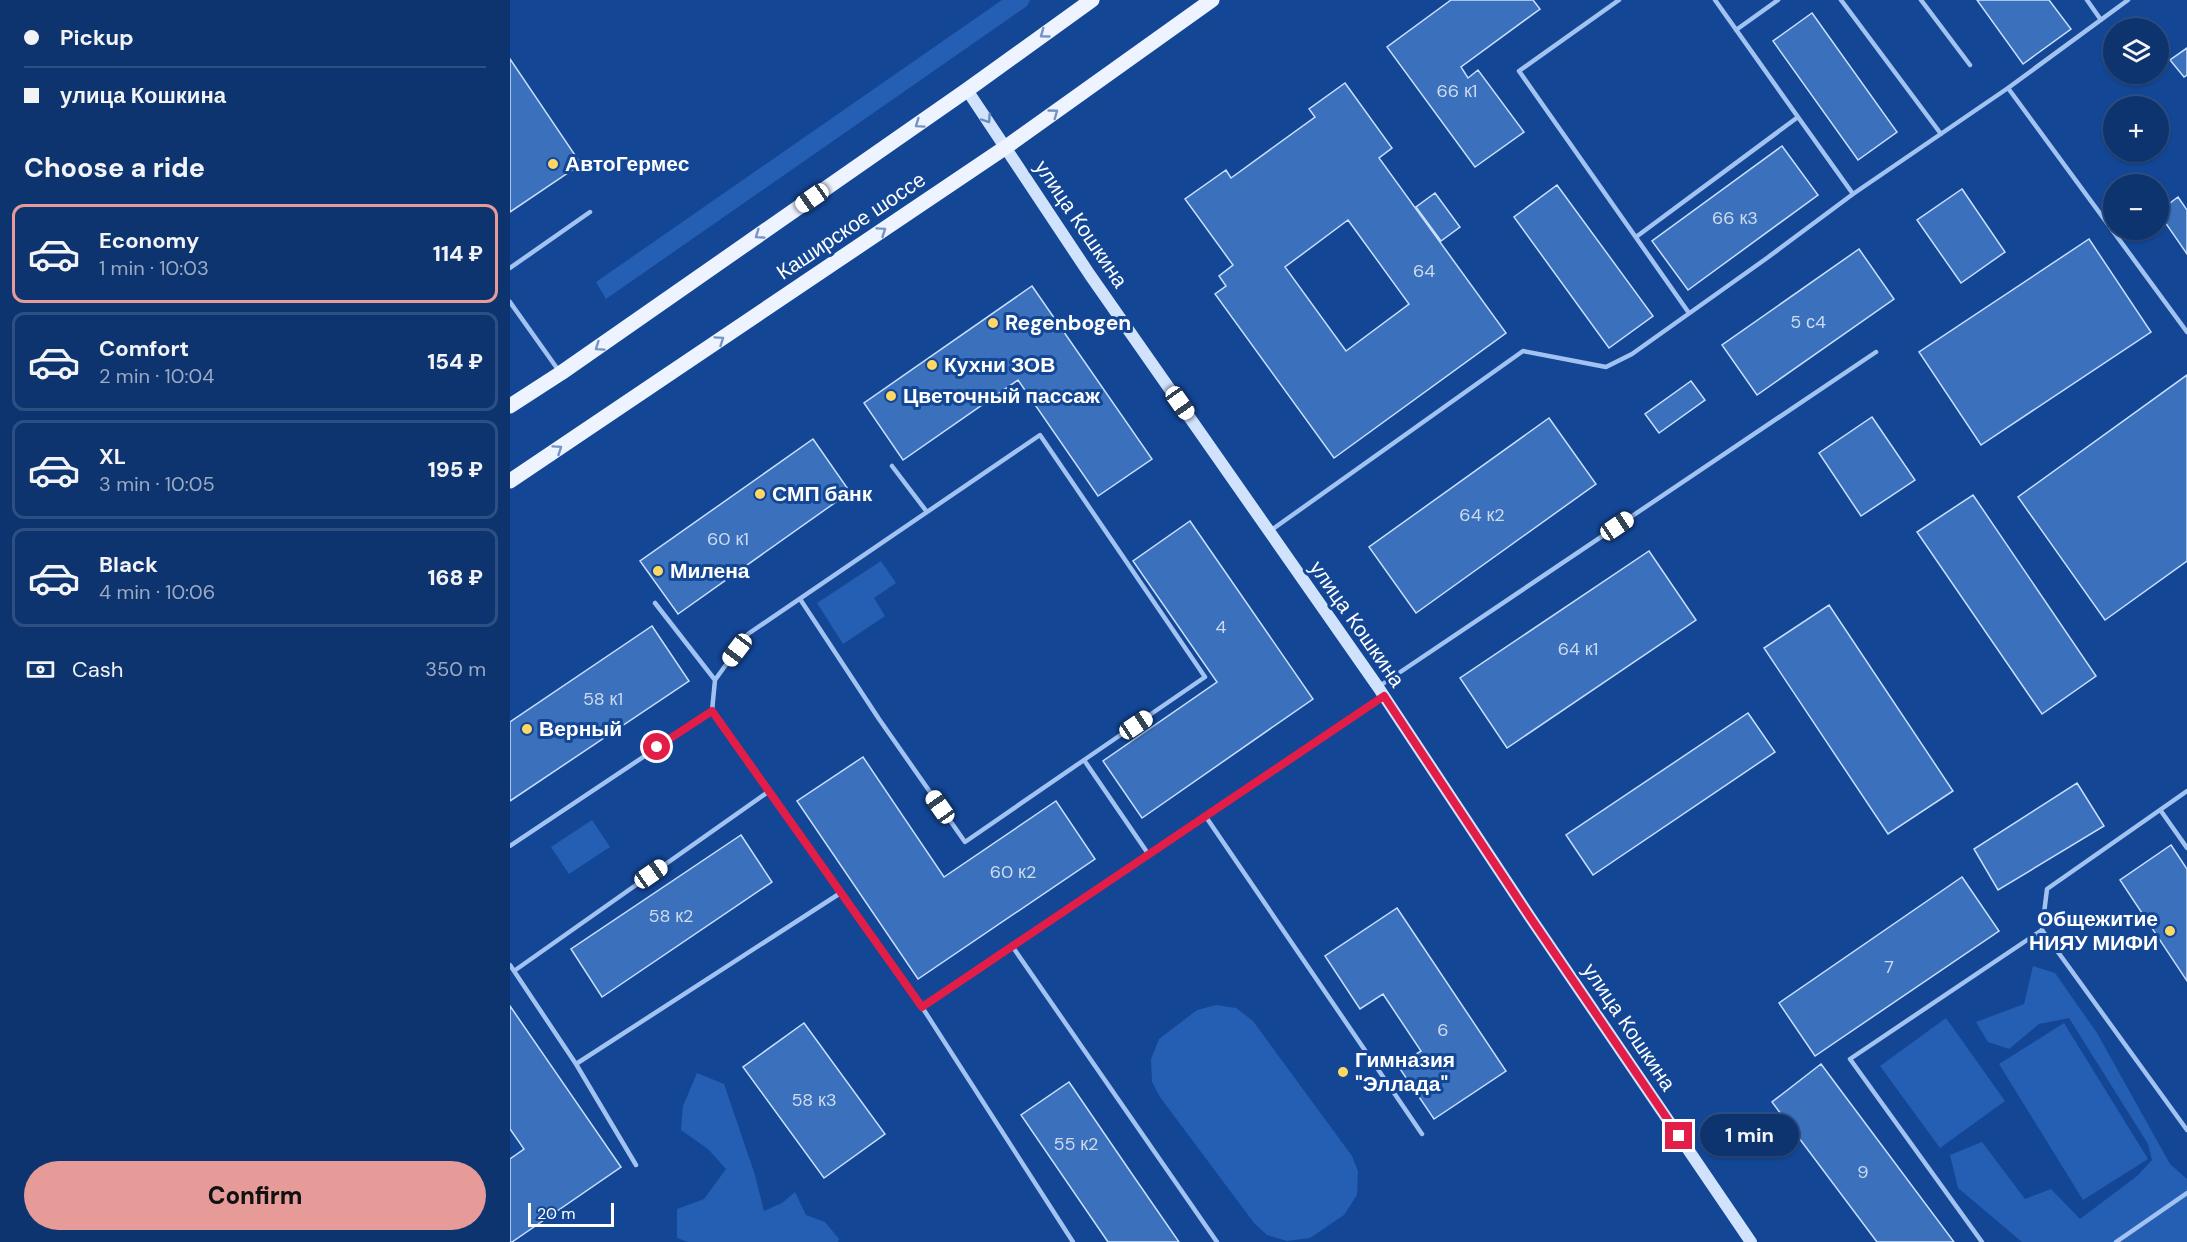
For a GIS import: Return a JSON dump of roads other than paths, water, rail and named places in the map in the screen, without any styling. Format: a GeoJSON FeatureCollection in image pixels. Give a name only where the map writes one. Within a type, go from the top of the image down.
{"type":"FeatureCollection","features":[{"type":"Feature","properties":{"kind":"main road","name":"Каширское шоссе"},"geometry":{"type":"LineString","coordinates":[[510,406],[561,373],[967,90],[1092,0]]}},
{"type":"Feature","properties":{"kind":"main road","name":"Каширское шоссе"},"geometry":{"type":"LineString","coordinates":[[510,481],[1006,147],[1212,0]]}},
{"type":"Feature","properties":{"kind":"main road","name":"улица Кошкина"},"geometry":{"type":"LineString","coordinates":[[967,90],[1090,275],[1381,691],[1530,917],[1751,1242]]}},
{"type":"Feature","properties":{"kind":"lane"},"geometry":{"type":"LineString","coordinates":[[1618,0],[1519,71],[1689,313]]}},
{"type":"Feature","properties":{"kind":"lane"},"geometry":{"type":"LineString","coordinates":[[1715,0],[1853,194]]}},
{"type":"Feature","properties":{"kind":"lane"},"geometry":{"type":"LineString","coordinates":[[1736,30],[1778,0]]}},
{"type":"Feature","properties":{"kind":"lane"},"geometry":{"type":"LineString","coordinates":[[1841,0],[1941,134]]}},
{"type":"Feature","properties":{"kind":"lane"},"geometry":{"type":"LineString","coordinates":[[1921,0],[1970,65]]}},
{"type":"Feature","properties":{"kind":"lane"},"geometry":{"type":"LineString","coordinates":[[2087,0],[2101,20]]}},
{"type":"Feature","properties":{"kind":"lane"},"geometry":{"type":"LineString","coordinates":[[1270,531],[1523,351],[1606,367],[1632,354],[1853,194],[2008,88],[2128,0]]}},
{"type":"Feature","properties":{"kind":"lane"},"geometry":{"type":"LineString","coordinates":[[2008,88],[2187,332]]}},
{"type":"Feature","properties":{"kind":"lane"},"geometry":{"type":"LineString","coordinates":[[1636,237],[1798,117]]}},
{"type":"Feature","properties":{"kind":"lane"},"geometry":{"type":"LineString","coordinates":[[510,268],[590,212]]}},
{"type":"Feature","properties":{"kind":"lane"},"geometry":{"type":"LineString","coordinates":[[510,302],[561,373]]}},
{"type":"Feature","properties":{"kind":"lane"},"geometry":{"type":"LineString","coordinates":[[922,1007],[1206,817],[1381,691],[1876,352]]}},
{"type":"Feature","properties":{"kind":"lane"},"geometry":{"type":"LineString","coordinates":[[800,599],[964,842],[1205,677],[1040,435],[748,634],[715,680],[712,711],[922,1007],[1073,1242]]}},
{"type":"Feature","properties":{"kind":"lane"},"geometry":{"type":"LineString","coordinates":[[892,466],[927,512]]}},
{"type":"Feature","properties":{"kind":"lane"},"geometry":{"type":"LineString","coordinates":[[655,603],[715,680]]}},
{"type":"Feature","properties":{"kind":"lane"},"geometry":{"type":"LineString","coordinates":[[510,846],[712,711]]}},
{"type":"Feature","properties":{"kind":"lane"},"geometry":{"type":"LineString","coordinates":[[1084,760],[1149,855]]}},
{"type":"Feature","properties":{"kind":"lane"},"geometry":{"type":"LineString","coordinates":[[2187,791],[2047,889],[2042,930],[2187,1130]]}},
{"type":"Feature","properties":{"kind":"lane"},"geometry":{"type":"LineString","coordinates":[[514,971],[768,792]]}},
{"type":"Feature","properties":{"kind":"lane"},"geometry":{"type":"LineString","coordinates":[[2161,811],[2187,848]]}},
{"type":"Feature","properties":{"kind":"lane"},"geometry":{"type":"LineString","coordinates":[[1206,817],[1422,1134]]}},
{"type":"Feature","properties":{"kind":"lane"},"geometry":{"type":"LineString","coordinates":[[576,1064],[842,892]]}},
{"type":"Feature","properties":{"kind":"lane"},"geometry":{"type":"LineString","coordinates":[[1982,1242],[1850,1059],[2042,930]]}},
{"type":"Feature","properties":{"kind":"lane"},"geometry":{"type":"LineString","coordinates":[[1012,946],[1217,1242]]}},
{"type":"Feature","properties":{"kind":"lane"},"geometry":{"type":"LineString","coordinates":[[510,965],[576,1064],[636,1165]]}},
{"type":"Feature","properties":{"kind":"lane"},"geometry":{"type":"LineString","coordinates":[[2116,1242],[2187,1193]]}},
{"type":"Feature","properties":{"kind":"place","name":"АвтоГермес"},"geometry":{"type":"Point","coordinates":[553,164]}},
{"type":"Feature","properties":{"kind":"place","name":"Regenbogen"},"geometry":{"type":"Point","coordinates":[993,323]}},
{"type":"Feature","properties":{"kind":"place","name":"Кухни ЗОВ"},"geometry":{"type":"Point","coordinates":[932,365]}},
{"type":"Feature","properties":{"kind":"place","name":"Цветочный пассаж"},"geometry":{"type":"Point","coordinates":[891,396]}},
{"type":"Feature","properties":{"kind":"place","name":"СМП банк"},"geometry":{"type":"Point","coordinates":[760,494]}},
{"type":"Feature","properties":{"kind":"place","name":"Милена"},"geometry":{"type":"Point","coordinates":[658,571]}},
{"type":"Feature","properties":{"kind":"place","name":"Верный"},"geometry":{"type":"Point","coordinates":[527,729]}},
{"type":"Feature","properties":{"kind":"place","name":"Общежитие НИЯУ МИФИ"},"geometry":{"type":"Point","coordinates":[2170,931]}},
{"type":"Feature","properties":{"kind":"place","name":"Гимназия \"Эллада\""},"geometry":{"type":"Point","coordinates":[1343,1072]}}]}
